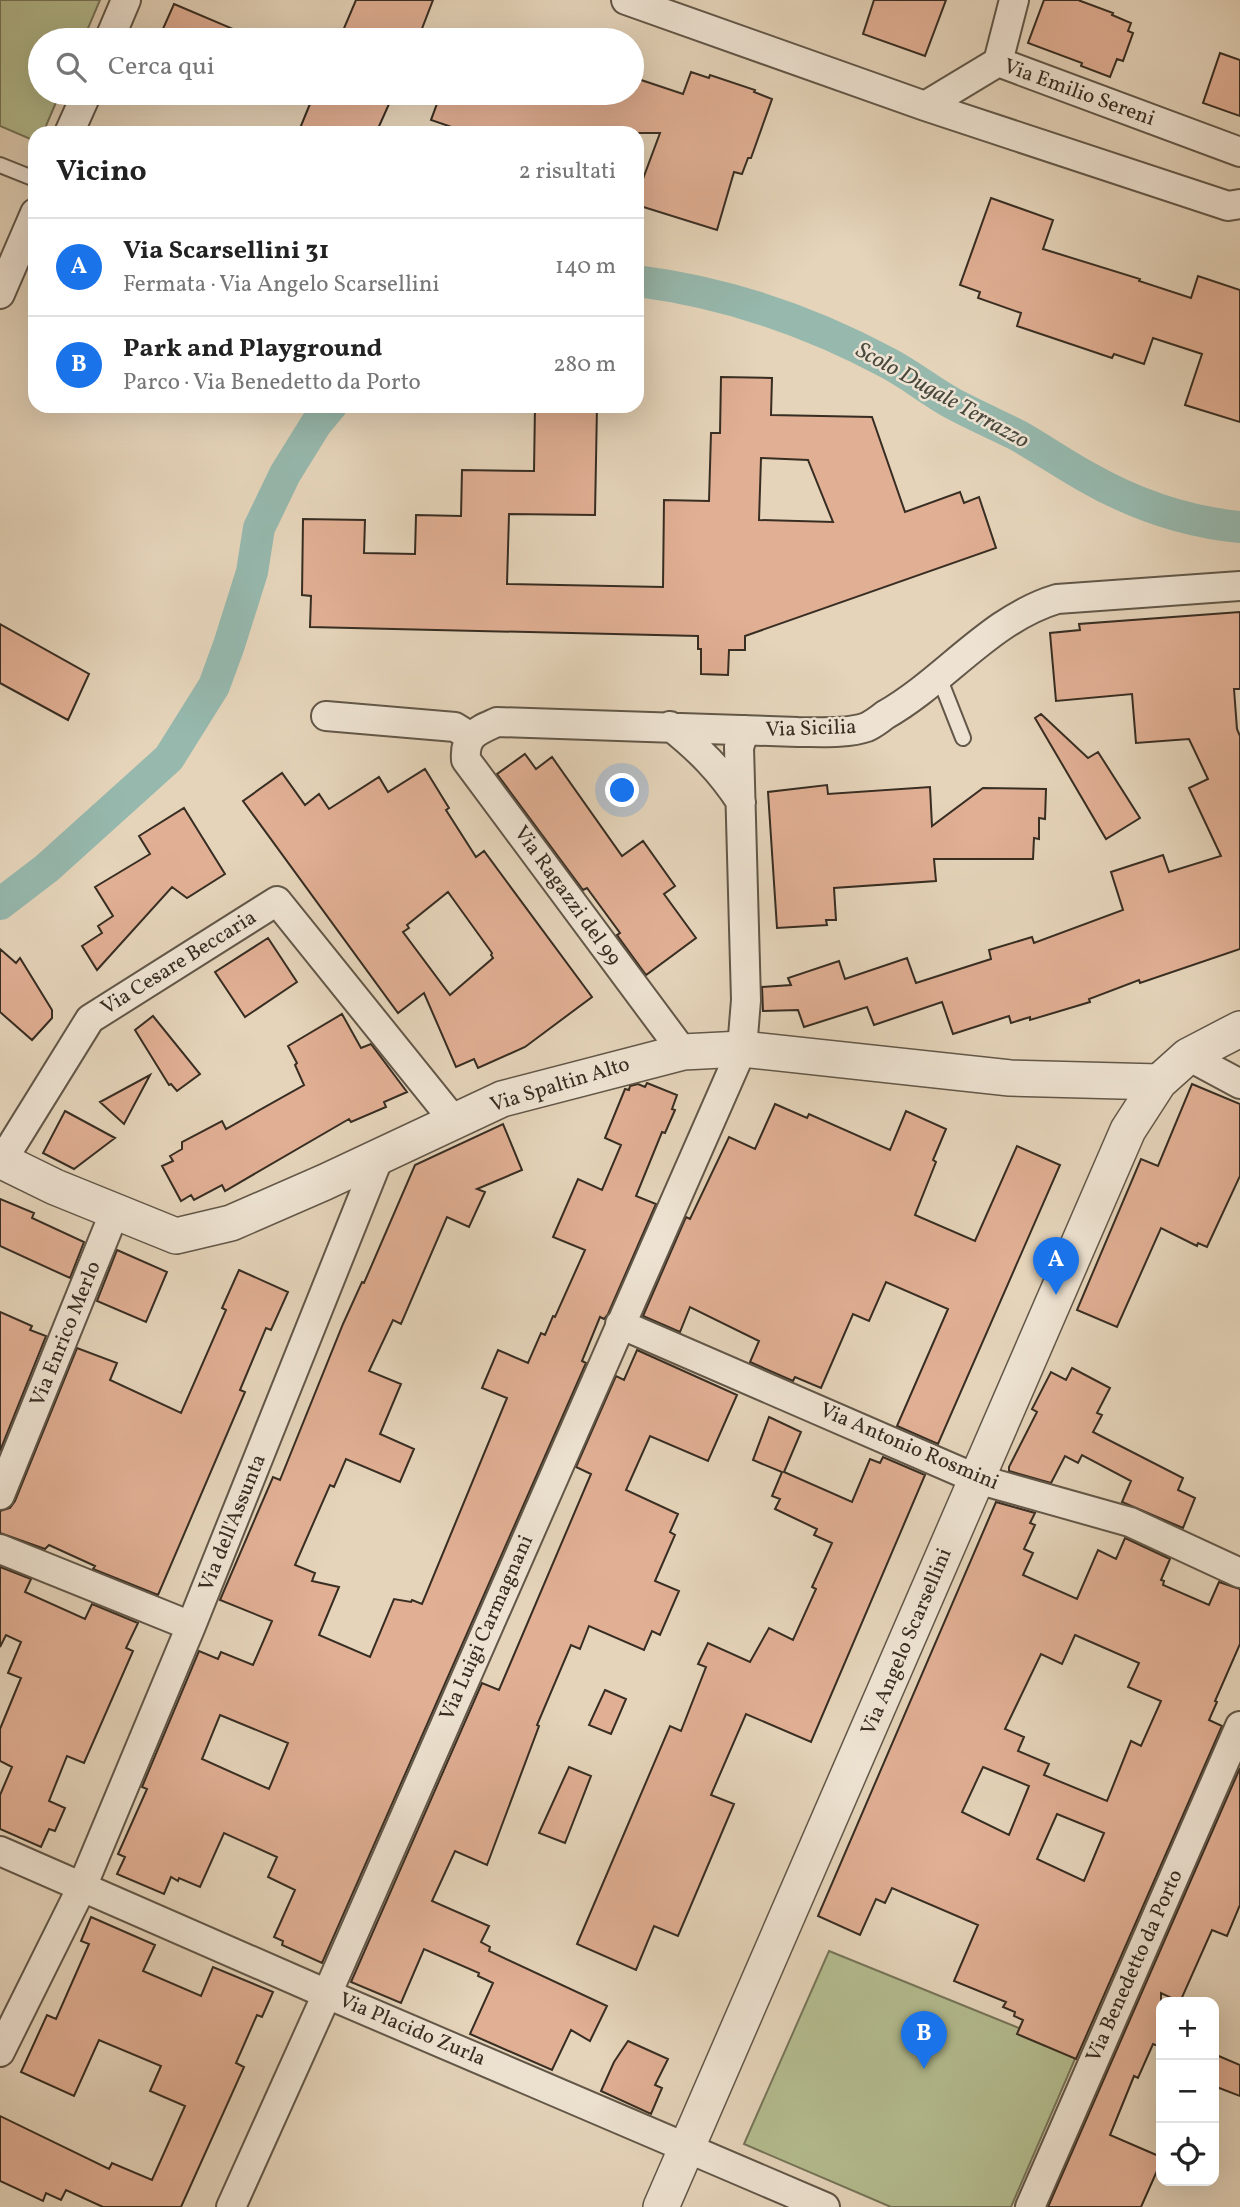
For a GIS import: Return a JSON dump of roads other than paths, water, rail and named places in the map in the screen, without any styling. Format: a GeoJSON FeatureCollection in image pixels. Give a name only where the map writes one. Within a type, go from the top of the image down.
{"type":"FeatureCollection","features":[{"type":"Feature","properties":{"kind":"street"},"geometry":{"type":"LineString","coordinates":[[114,28],[126,0]]}},
{"type":"Feature","properties":{"kind":"street"},"geometry":{"type":"LineString","coordinates":[[626,0],[925,106],[1228,206],[1240,204]]}},
{"type":"Feature","properties":{"kind":"street"},"geometry":{"type":"LineString","coordinates":[[998,62],[1014,0]]}},
{"type":"Feature","properties":{"kind":"street","name":"Via Emilio Sereni"},"geometry":{"type":"LineString","coordinates":[[925,106],[998,62],[1240,152]]}},
{"type":"Feature","properties":{"kind":"street"},"geometry":{"type":"LineString","coordinates":[[72,126],[82,105]]}},
{"type":"Feature","properties":{"kind":"street"},"geometry":{"type":"LineString","coordinates":[[0,295],[28,229]]}},
{"type":"Feature","properties":{"kind":"street","name":"Via Sicilia"},"geometry":{"type":"LineString","coordinates":[[741,1049],[746,1000],[739,747],[745,730],[827,732],[867,727],[904,706],[1000,628],[1039,604],[1057,599],[1240,586]]}},
{"type":"Feature","properties":{"kind":"street"},"geometry":{"type":"LineString","coordinates":[[326,716],[455,727],[471,737],[497,722],[745,730]]}},
{"type":"Feature","properties":{"kind":"street"},"geometry":{"type":"LineString","coordinates":[[670,726],[700,750],[741,802]]}},
{"type":"Feature","properties":{"kind":"street","name":"Via Ragazzi del 99"},"geometry":{"type":"LineString","coordinates":[[471,737],[465,748],[466,760],[683,1052]]}},
{"type":"Feature","properties":{"kind":"street","name":"Via Cesare Beccaria"},"geometry":{"type":"LineString","coordinates":[[1,1160],[90,1019],[277,901],[455,1122]]}},
{"type":"Feature","properties":{"kind":"street","name":"Via Angelo Scarsellini"},"geometry":{"type":"LineString","coordinates":[[662,2207],[1128,1130],[1159,1082],[1188,1056],[1240,1029]]}},
{"type":"Feature","properties":{"kind":"street","name":"Via Spaltin Alto"},"geometry":{"type":"LineString","coordinates":[[1,1160],[55,1187],[176,1236],[231,1223],[502,1099],[683,1052],[741,1049],[1010,1079],[1159,1082]]}},
{"type":"Feature","properties":{"kind":"street","name":"Via Luigi Carmagnani"},"geometry":{"type":"LineString","coordinates":[[231,2207],[741,1049]]}},
{"type":"Feature","properties":{"kind":"street"},"geometry":{"type":"LineString","coordinates":[[1188,1056],[1240,1084]]}},
{"type":"Feature","properties":{"kind":"street","name":"Via dell'Assunta"},"geometry":{"type":"LineString","coordinates":[[0,2052],[82,1887],[191,1626],[379,1157]]}},
{"type":"Feature","properties":{"kind":"street","name":"Via Enrico Merlo"},"geometry":{"type":"LineString","coordinates":[[0,1495],[115,1211]]}},
{"type":"Feature","properties":{"kind":"street","name":"Via Antonio Rosmini"},"geometry":{"type":"LineString","coordinates":[[620,1324],[977,1479],[1130,1522],[1240,1573]]}},
{"type":"Feature","properties":{"kind":"street"},"geometry":{"type":"LineString","coordinates":[[0,1549],[191,1626]]}},
{"type":"Feature","properties":{"kind":"street","name":"Via Benedetto da Porto"},"geometry":{"type":"LineString","coordinates":[[1030,2207],[1240,1726]]}},
{"type":"Feature","properties":{"kind":"street","name":"Via Placido Zurla"},"geometry":{"type":"LineString","coordinates":[[0,1851],[825,2207]]}},
{"type":"Feature","properties":{"kind":"lane"},"geometry":{"type":"LineString","coordinates":[[0,165],[28,177]]}},
{"type":"Feature","properties":{"kind":"lane"},"geometry":{"type":"LineString","coordinates":[[939,677],[963,738]]}},
{"type":"Feature","properties":{"kind":"waterway","name":"Scolo Dugale Terrazzo"},"geometry":{"type":"LineString","coordinates":[[644,282],[734,301],[797,321],[888,363],[950,402],[1017,435],[1121,495],[1180,516],[1240,527]]}},
{"type":"Feature","properties":{"kind":"waterway","name":"Scolo Dugale Terrazzo"},"geometry":{"type":"LineString","coordinates":[[0,904],[47,868],[169,758],[214,686],[252,572],[259,528],[285,474],[325,413]]}},
{"type":"Feature","properties":{"kind":"place","name":"Via Scarsellini 31"},"geometry":{"type":"Point","coordinates":[1056,1295]}},
{"type":"Feature","properties":{"kind":"place","name":"Park and Playground"},"geometry":{"type":"Point","coordinates":[924,2069]}}]}
